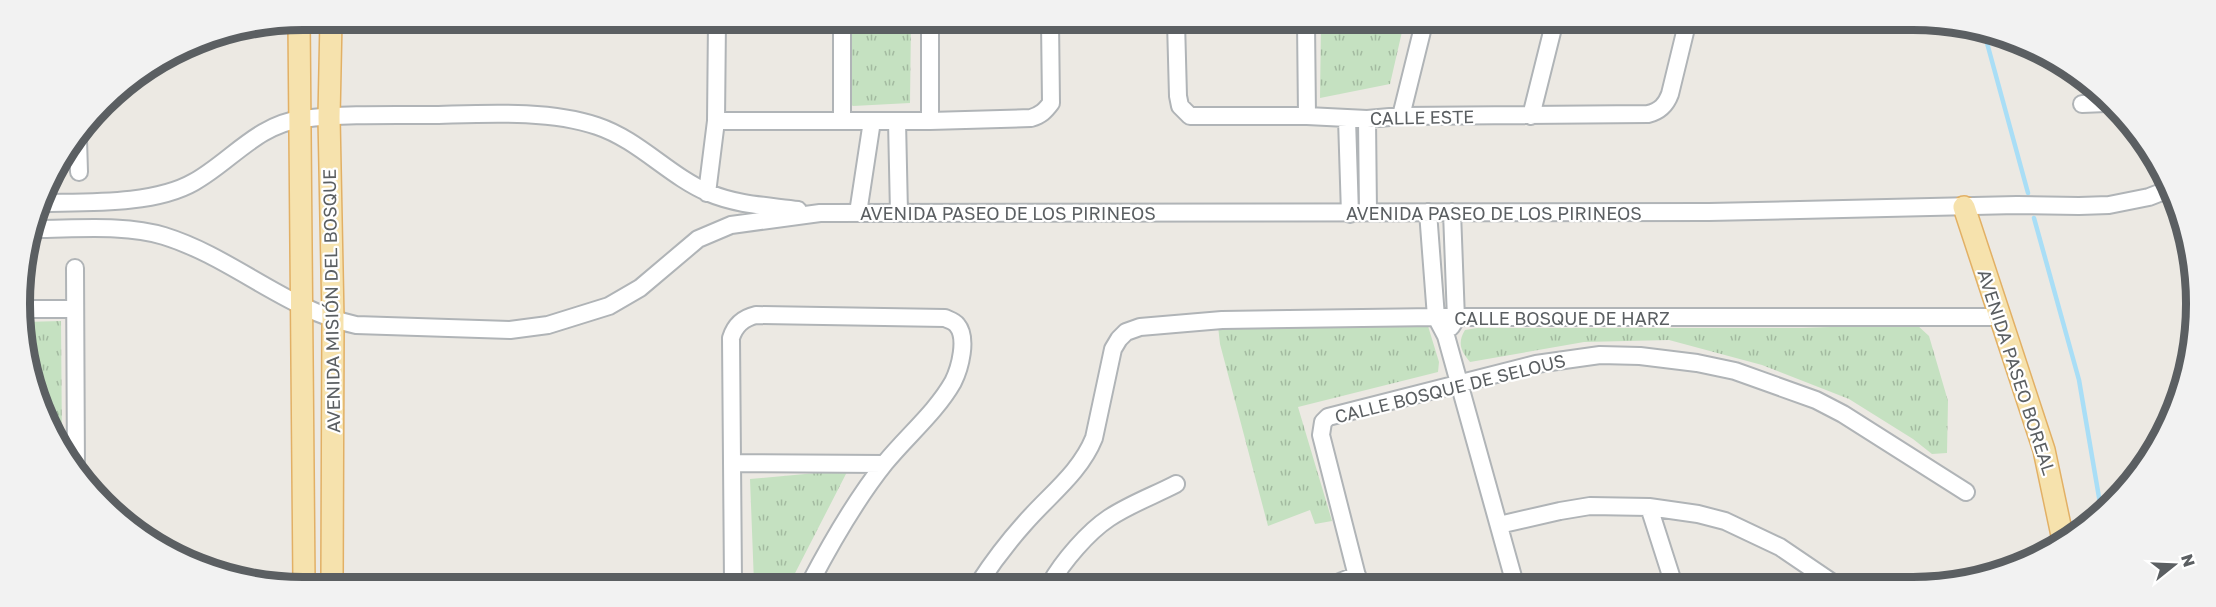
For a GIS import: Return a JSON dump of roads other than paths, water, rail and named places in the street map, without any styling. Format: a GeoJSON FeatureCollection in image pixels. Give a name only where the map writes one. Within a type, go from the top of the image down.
{"type":"FeatureCollection","features":[{"type":"Feature","properties":{"kind":"main road","name":"AVENIDA MISIÓN DEL BOSQUE"},"geometry":{"type":"LineString","coordinates":[[299,30],[304,577]]}},
{"type":"Feature","properties":{"kind":"main road","name":"AVENIDA MISIÓN DEL BOSQUE"},"geometry":{"type":"LineString","coordinates":[[331,30],[329,117],[333,320],[332,577]]}},
{"type":"Feature","properties":{"kind":"main road","name":"AVENIDA PASEO BOREAL"},"geometry":{"type":"LineString","coordinates":[[1964,207],[2044,450],[2061,533]]}},
{"type":"Feature","properties":{"kind":"street"},"geometry":{"type":"LineString","coordinates":[[707,193],[716,121],[717,30]]}},
{"type":"Feature","properties":{"kind":"street"},"geometry":{"type":"LineString","coordinates":[[842,30],[842,120]]}},
{"type":"Feature","properties":{"kind":"street"},"geometry":{"type":"LineString","coordinates":[[930,30],[930,121]]}},
{"type":"Feature","properties":{"kind":"street"},"geometry":{"type":"LineString","coordinates":[[716,121],[930,121],[1031,118],[1045,111],[1051,103],[1050,30]]}},
{"type":"Feature","properties":{"kind":"street","name":"CALLE ESTE"},"geometry":{"type":"LineString","coordinates":[[1176,30],[1178,96],[1183,112],[1190,116],[1198,118],[1307,116],[1367,119],[1401,116],[1648,114],[1661,109],[1670,94],[1686,30]]}},
{"type":"Feature","properties":{"kind":"street"},"geometry":{"type":"LineString","coordinates":[[1306,30],[1307,116]]}},
{"type":"Feature","properties":{"kind":"street"},"geometry":{"type":"LineString","coordinates":[[1401,116],[1422,30]]}},
{"type":"Feature","properties":{"kind":"street"},"geometry":{"type":"LineString","coordinates":[[1531,116],[1552,30]]}},
{"type":"Feature","properties":{"kind":"street"},"geometry":{"type":"LineString","coordinates":[[2082,104],[2099,103]]}},
{"type":"Feature","properties":{"kind":"street"},"geometry":{"type":"LineString","coordinates":[[50,203],[154,197],[174,191],[200,178],[257,136],[300,119],[509,113],[596,125],[631,142],[707,193],[728,201],[820,213]]}},
{"type":"Feature","properties":{"kind":"street"},"geometry":{"type":"LineString","coordinates":[[1347,118],[1350,214]]}},
{"type":"Feature","properties":{"kind":"street"},"geometry":{"type":"LineString","coordinates":[[1367,119],[1368,212]]}},
{"type":"Feature","properties":{"kind":"street"},"geometry":{"type":"LineString","coordinates":[[858,213],[872,121]]}},
{"type":"Feature","properties":{"kind":"street"},"geometry":{"type":"LineString","coordinates":[[897,121],[899,213]]}},
{"type":"Feature","properties":{"kind":"street"},"geometry":{"type":"LineString","coordinates":[[78,149],[79,172]]}},
{"type":"Feature","properties":{"kind":"street","name":"AVENIDA PASEO DE LOS PIRINEOS"},"geometry":{"type":"LineString","coordinates":[[820,213],[1709,212],[2109,205],[2162,192]]}},
{"type":"Feature","properties":{"kind":"street"},"geometry":{"type":"LineString","coordinates":[[1428,212],[1436,318],[1446,336],[1513,577]]}},
{"type":"Feature","properties":{"kind":"street"},"geometry":{"type":"LineString","coordinates":[[1446,336],[1456,319],[1452,212]]}},
{"type":"Feature","properties":{"kind":"street"},"geometry":{"type":"LineString","coordinates":[[40,229],[122,230],[162,236],[198,249],[303,307],[333,320],[356,325],[510,330],[548,325],[609,306],[640,288],[698,239],[731,225],[820,213]]}},
{"type":"Feature","properties":{"kind":"street"},"geometry":{"type":"LineString","coordinates":[[75,268],[76,455]]}},
{"type":"Feature","properties":{"kind":"street"},"geometry":{"type":"LineString","coordinates":[[30,309],[75,309]]}},
{"type":"Feature","properties":{"kind":"street"},"geometry":{"type":"LineString","coordinates":[[733,577],[731,338],[738,323],[756,315],[945,318],[955,322],[959,327],[962,342],[954,381],[884,464],[831,544],[813,577]]}},
{"type":"Feature","properties":{"kind":"street","name":"CALLE BOSQUE DE HARZ"},"geometry":{"type":"LineString","coordinates":[[983,577],[1023,524],[1080,465],[1089,452],[1113,349],[1126,332],[1140,327],[1222,320],[1999,317]]}},
{"type":"Feature","properties":{"kind":"street","name":"CALLE BOSQUE DE SELOUS"},"geometry":{"type":"LineString","coordinates":[[1357,577],[1321,435],[1323,422],[1333,414],[1536,364],[1600,355],[1640,356],[1697,363],[1736,371],[1790,389],[1834,409],[1966,492]]}},
{"type":"Feature","properties":{"kind":"street"},"geometry":{"type":"LineString","coordinates":[[732,463],[884,464]]}},
{"type":"Feature","properties":{"kind":"street"},"geometry":{"type":"LineString","coordinates":[[1054,577],[1078,546],[1109,518],[1176,484]]}},
{"type":"Feature","properties":{"kind":"street"},"geometry":{"type":"LineString","coordinates":[[1498,525],[1590,506],[1648,507],[1698,514],[1725,521],[1780,547],[1824,577]]}},
{"type":"Feature","properties":{"kind":"street"},"geometry":{"type":"LineString","coordinates":[[1648,507],[1671,577]]}},
{"type":"Feature","properties":{"kind":"waterway"},"geometry":{"type":"LineString","coordinates":[[1986,40],[2028,193]]}},
{"type":"Feature","properties":{"kind":"waterway"},"geometry":{"type":"LineString","coordinates":[[2034,218],[2079,380],[2100,503]]}}]}
